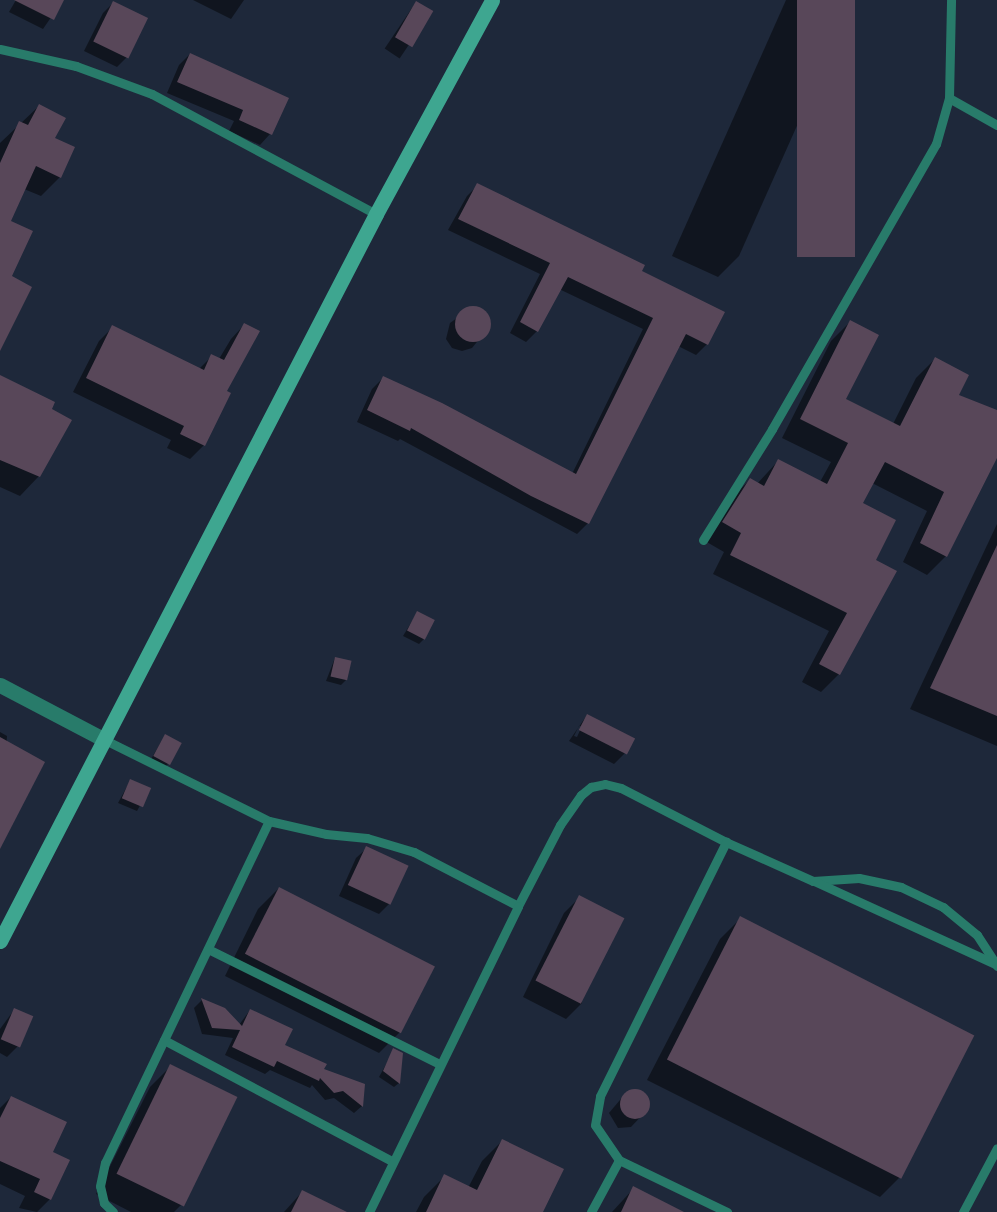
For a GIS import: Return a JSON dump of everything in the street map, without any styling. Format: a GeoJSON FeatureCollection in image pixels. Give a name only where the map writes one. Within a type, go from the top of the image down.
{"type":"FeatureCollection","features":[{"type":"Feature","properties":{"kind":"street"},"geometry":{"type":"LineString","coordinates":[[0,941],[376,214],[492,0]]}},
{"type":"Feature","properties":{"kind":"street"},"geometry":{"type":"LineString","coordinates":[[0,685],[103,739]]}},
{"type":"Feature","properties":{"kind":"lane"},"geometry":{"type":"LineString","coordinates":[[703,540],[914,187],[936,144],[949,98],[951,0]]}},
{"type":"Feature","properties":{"kind":"lane"},"geometry":{"type":"LineString","coordinates":[[0,49],[76,66],[152,94],[376,214]]}},
{"type":"Feature","properties":{"kind":"lane"},"geometry":{"type":"LineString","coordinates":[[949,98],[997,125]]}},
{"type":"Feature","properties":{"kind":"lane"},"geometry":{"type":"LineString","coordinates":[[103,739],[270,821],[326,834],[367,838],[414,852],[518,906]]}},
{"type":"Feature","properties":{"kind":"lane"},"geometry":{"type":"LineString","coordinates":[[369,1212],[440,1064],[560,825],[591,787],[621,788],[726,842],[996,965]]}},
{"type":"Feature","properties":{"kind":"lane"},"geometry":{"type":"LineString","coordinates":[[113,1212],[104,1203],[100,1186],[105,1163],[270,821]]}},
{"type":"Feature","properties":{"kind":"lane"},"geometry":{"type":"LineString","coordinates":[[726,842],[600,1096],[595,1125],[619,1160],[727,1212]]}},
{"type":"Feature","properties":{"kind":"lane"},"geometry":{"type":"LineString","coordinates":[[813,881],[859,878],[901,887],[943,907],[977,935],[996,965]]}},
{"type":"Feature","properties":{"kind":"lane"},"geometry":{"type":"LineString","coordinates":[[208,949],[440,1064]]}},
{"type":"Feature","properties":{"kind":"lane"},"geometry":{"type":"LineString","coordinates":[[164,1040],[393,1162]]}},
{"type":"Feature","properties":{"kind":"lane"},"geometry":{"type":"LineString","coordinates":[[963,1212],[997,1148]]}},
{"type":"Feature","properties":{"kind":"lane"},"geometry":{"type":"LineString","coordinates":[[591,1212],[619,1160]]}},
{"type":"Feature","properties":{"kind":"building"},"geometry":{"type":"Polygon","coordinates":[[[14,0],[64,0],[54,20],[14,0]]]}},
{"type":"Feature","properties":{"kind":"building"},"geometry":{"type":"Polygon","coordinates":[[[797,0],[855,0],[855,257],[797,257],[797,0]]]}},
{"type":"Feature","properties":{"kind":"building"},"geometry":{"type":"Polygon","coordinates":[[[113,1],[148,18],[128,59],[93,41],[113,1]]]}},
{"type":"Feature","properties":{"kind":"building"},"geometry":{"type":"Polygon","coordinates":[[[416,1],[433,11],[412,47],[395,37],[416,1]]]}},
{"type":"Feature","properties":{"kind":"building"},"geometry":{"type":"Polygon","coordinates":[[[190,53],[289,98],[272,135],[239,120],[243,110],[177,82],[190,53]]]}},
{"type":"Feature","properties":{"kind":"building"},"geometry":{"type":"Polygon","coordinates":[[[39,104],[66,118],[55,138],[75,147],[61,178],[36,166],[11,221],[33,231],[12,276],[32,287],[0,351],[0,163],[19,121],[28,125],[39,104]]]}},
{"type":"Feature","properties":{"kind":"building"},"geometry":{"type":"Polygon","coordinates":[[[477,183],[645,265],[642,271],[725,312],[708,345],[686,334],[589,524],[531,496],[411,428],[410,431],[367,410],[383,376],[442,403],[576,474],[653,318],[568,277],[538,332],[520,322],[550,263],[458,219],[477,183]]]}},
{"type":"Feature","properties":{"kind":"building"},"geometry":{"type":"Polygon","coordinates":[[[473,306],[485,312],[491,324],[485,336],[473,342],[461,336],[455,324],[461,312],[473,306]]]}},
{"type":"Feature","properties":{"kind":"building"},"geometry":{"type":"Polygon","coordinates":[[[850,320],[879,335],[846,399],[900,426],[935,357],[969,375],[959,395],[997,410],[997,458],[947,557],[920,543],[944,492],[885,462],[863,503],[896,520],[876,560],[897,571],[840,675],[819,664],[847,613],[730,555],[741,533],[722,522],[750,478],[764,486],[778,459],[827,484],[848,443],[800,419],[850,320]]]}},
{"type":"Feature","properties":{"kind":"building"},"geometry":{"type":"Polygon","coordinates":[[[244,323],[260,331],[227,391],[231,393],[205,446],[180,434],[184,426],[86,378],[112,325],[204,370],[211,354],[224,360],[244,323]]]}},
{"type":"Feature","properties":{"kind":"building"},"geometry":{"type":"Polygon","coordinates":[[[0,375],[55,402],[52,409],[72,420],[40,477],[0,460],[0,375]]]}},
{"type":"Feature","properties":{"kind":"building"},"geometry":{"type":"Polygon","coordinates":[[[997,545],[997,716],[930,688],[997,545]]]}},
{"type":"Feature","properties":{"kind":"building"},"geometry":{"type":"Polygon","coordinates":[[[417,611],[435,620],[425,640],[407,631],[417,611]]]}},
{"type":"Feature","properties":{"kind":"building"},"geometry":{"type":"Polygon","coordinates":[[[335,657],[352,661],[347,680],[331,676],[335,657]]]}},
{"type":"Feature","properties":{"kind":"building"},"geometry":{"type":"Polygon","coordinates":[[[587,714],[635,739],[627,755],[579,730],[587,714]]]}},
{"type":"Feature","properties":{"kind":"building"},"geometry":{"type":"Polygon","coordinates":[[[165,734],[182,743],[170,765],[153,756],[165,734]]]}},
{"type":"Feature","properties":{"kind":"building"},"geometry":{"type":"Polygon","coordinates":[[[0,737],[45,762],[0,849],[0,737]]]}},
{"type":"Feature","properties":{"kind":"building"},"geometry":{"type":"Polygon","coordinates":[[[130,779],[151,788],[143,807],[122,798],[130,779]]]}},
{"type":"Feature","properties":{"kind":"building"},"geometry":{"type":"Polygon","coordinates":[[[366,846],[409,866],[390,905],[348,885],[366,846]]]}},
{"type":"Feature","properties":{"kind":"building"},"geometry":{"type":"Polygon","coordinates":[[[279,887],[435,966],[401,1033],[245,954],[279,887]]]}},
{"type":"Feature","properties":{"kind":"building"},"geometry":{"type":"Polygon","coordinates":[[[579,895],[624,918],[581,1004],[535,981],[579,895]]]}},
{"type":"Feature","properties":{"kind":"building"},"geometry":{"type":"Polygon","coordinates":[[[740,916],[974,1035],[901,1179],[667,1059],[740,916]]]}},
{"type":"Feature","properties":{"kind":"building"},"geometry":{"type":"Polygon","coordinates":[[[201,998],[225,1008],[242,1026],[250,1009],[293,1029],[285,1045],[327,1064],[324,1069],[365,1084],[363,1107],[343,1091],[334,1093],[320,1078],[319,1081],[277,1061],[274,1067],[232,1047],[240,1030],[212,1028],[201,998]]]}},
{"type":"Feature","properties":{"kind":"building"},"geometry":{"type":"Polygon","coordinates":[[[14,1008],[33,1016],[20,1048],[1,1039],[14,1008]]]}},
{"type":"Feature","properties":{"kind":"building"},"geometry":{"type":"Polygon","coordinates":[[[393,1048],[403,1053],[400,1084],[383,1071],[393,1048]]]}},
{"type":"Feature","properties":{"kind":"building"},"geometry":{"type":"Polygon","coordinates":[[[170,1064],[237,1097],[184,1207],[117,1174],[170,1064]]]}},
{"type":"Feature","properties":{"kind":"building"},"geometry":{"type":"Polygon","coordinates":[[[635,1089],[646,1093],[650,1104],[646,1115],[635,1119],[624,1115],[620,1104],[624,1093],[635,1089]]]}},
{"type":"Feature","properties":{"kind":"building"},"geometry":{"type":"Polygon","coordinates":[[[11,1096],[67,1122],[53,1152],[70,1160],[51,1200],[34,1192],[40,1179],[0,1161],[0,1118],[11,1096]]]}},
{"type":"Feature","properties":{"kind":"building"},"geometry":{"type":"Polygon","coordinates":[[[502,1139],[564,1169],[543,1212],[426,1212],[444,1174],[477,1190],[502,1139]]]}},
{"type":"Feature","properties":{"kind":"building"},"geometry":{"type":"Polygon","coordinates":[[[633,1186],[684,1212],[621,1212],[633,1186]]]}},
{"type":"Feature","properties":{"kind":"building"},"geometry":{"type":"Polygon","coordinates":[[[302,1190],[347,1212],[291,1212],[302,1190]]]}}]}
